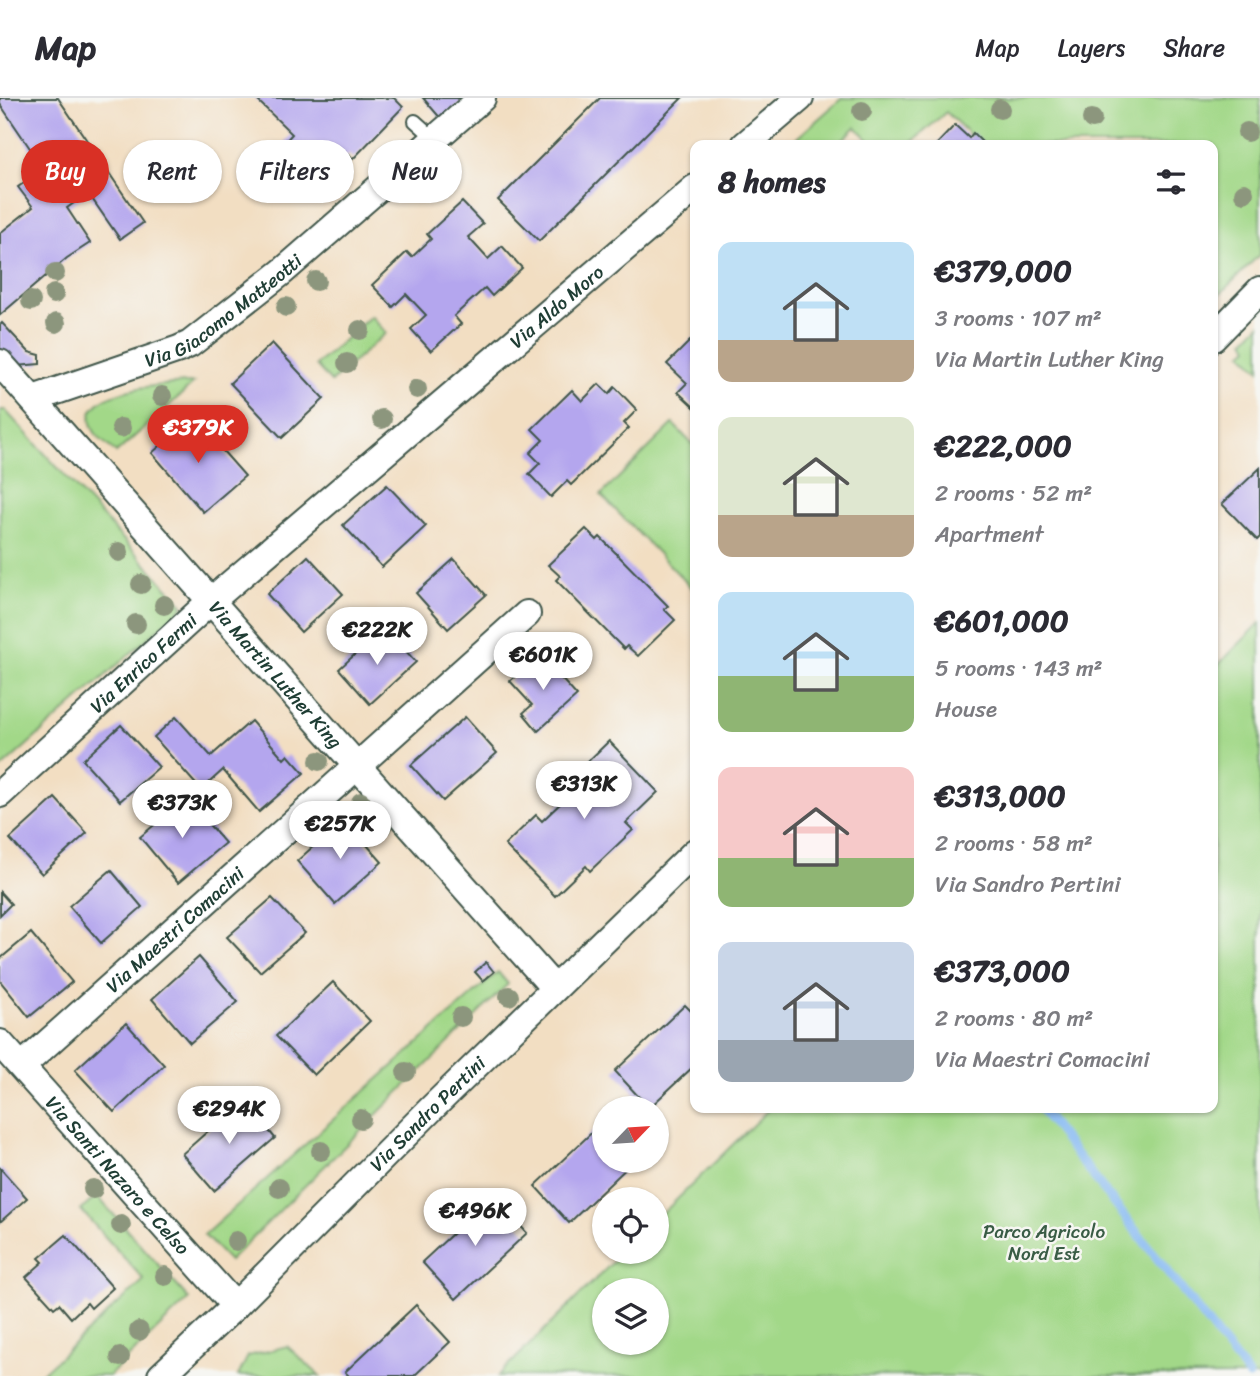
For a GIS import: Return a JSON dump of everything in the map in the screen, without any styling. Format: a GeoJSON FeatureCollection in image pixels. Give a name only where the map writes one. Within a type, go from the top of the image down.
{"type":"FeatureCollection","features":[{"type":"Feature","properties":{"kind":"street","name":"Via Giacomo Matteotti"},"geometry":{"type":"LineString","coordinates":[[33,399],[185,346],[282,272],[482,98]]}},
{"type":"Feature","properties":{"kind":"street"},"geometry":{"type":"LineString","coordinates":[[751,140],[800,98]]}},
{"type":"Feature","properties":{"kind":"street","name":"Via Aldo Moro"},"geometry":{"type":"LineString","coordinates":[[418,424],[690,192]]}},
{"type":"Feature","properties":{"kind":"street"},"geometry":{"type":"LineString","coordinates":[[1218,333],[1260,290]]}},
{"type":"Feature","properties":{"kind":"street","name":"Via Martin Luther King"},"geometry":{"type":"LineString","coordinates":[[0,363],[554,988]]}},
{"type":"Feature","properties":{"kind":"street","name":"Via Enrico Fermi"},"geometry":{"type":"LineString","coordinates":[[0,794],[212,600],[418,424]]}},
{"type":"Feature","properties":{"kind":"street","name":"Via Maestri Comacini"},"geometry":{"type":"LineString","coordinates":[[22,1066],[527,614]]}},
{"type":"Feature","properties":{"kind":"street","name":"Via Sandro Pertini"},"geometry":{"type":"LineString","coordinates":[[161,1376],[690,857]]}},
{"type":"Feature","properties":{"kind":"street","name":"Via Santi Nazaro e Celso"},"geometry":{"type":"LineString","coordinates":[[0,1042],[234,1306]]}},
{"type":"Feature","properties":{"kind":"lane"},"geometry":{"type":"LineString","coordinates":[[415,121],[435,139]]}},
{"type":"Feature","properties":{"kind":"green space"},"geometry":{"type":"Polygon","coordinates":[[[842,98],[1260,98],[1260,254],[1218,296],[1218,140],[976,140],[946,112],[915,140],[868,140],[856,127],[842,140],[795,140],[842,98]]]}},
{"type":"Feature","properties":{"kind":"green space"},"geometry":{"type":"Polygon","coordinates":[[[371,316],[386,333],[331,382],[316,365],[371,316]]]}},
{"type":"Feature","properties":{"kind":"green space"},"geometry":{"type":"Polygon","coordinates":[[[1260,324],[1260,370],[1242,353],[1249,347],[1245,340],[1260,324]]]}},
{"type":"Feature","properties":{"kind":"green space"},"geometry":{"type":"Polygon","coordinates":[[[194,383],[116,453],[96,434],[90,418],[95,406],[108,397],[145,387],[194,383]]]}},
{"type":"Feature","properties":{"kind":"green space"},"geometry":{"type":"Polygon","coordinates":[[[0,410],[5,410],[184,606],[0,769],[0,410]]]}},
{"type":"Feature","properties":{"kind":"green space"},"geometry":{"type":"Polygon","coordinates":[[[673,424],[690,442],[690,586],[601,495],[673,424]]]}},
{"type":"Feature","properties":{"kind":"green space","name":"Parco Agricolo Nord Est"},"geometry":{"type":"Polygon","coordinates":[[[1260,623],[1260,1376],[498,1376],[592,1283],[592,1355],[669,1355],[669,1278],[597,1278],[611,1264],[669,1264],[669,1207],[765,1113],[1218,1113],[1218,665],[1260,623]]]}},
{"type":"Feature","properties":{"kind":"green space"},"geometry":{"type":"Polygon","coordinates":[[[498,972],[508,984],[229,1261],[204,1235],[498,972]]]}},
{"type":"Feature","properties":{"kind":"green space"},"geometry":{"type":"Polygon","coordinates":[[[97,1196],[189,1299],[109,1376],[39,1376],[144,1280],[81,1210],[97,1196]]]}},
{"type":"Feature","properties":{"kind":"green space"},"geometry":{"type":"Polygon","coordinates":[[[287,1346],[320,1376],[238,1376],[248,1356],[287,1346]]]}},
{"type":"Feature","properties":{"kind":"building"},"geometry":{"type":"Polygon","coordinates":[[[0,98],[58,98],[87,140],[24,140],[0,104],[0,98]]]}},
{"type":"Feature","properties":{"kind":"building"},"geometry":{"type":"Polygon","coordinates":[[[255,98],[394,98],[403,107],[371,140],[368,140],[354,158],[354,140],[287,140],[292,134],[255,98]]]}},
{"type":"Feature","properties":{"kind":"building"},"geometry":{"type":"Polygon","coordinates":[[[423,98],[466,98],[442,120],[423,98]]]}},
{"type":"Feature","properties":{"kind":"building"},"geometry":{"type":"Polygon","coordinates":[[[600,98],[682,98],[539,241],[498,200],[600,98]]]}},
{"type":"Feature","properties":{"kind":"building"},"geometry":{"type":"Polygon","coordinates":[[[955,125],[969,138],[973,133],[980,140],[941,140],[955,125]]]}},
{"type":"Feature","properties":{"kind":"building"},"geometry":{"type":"Polygon","coordinates":[[[109,173],[123,194],[123,203],[129,203],[143,223],[120,239],[95,203],[109,203],[109,173]]]}},
{"type":"Feature","properties":{"kind":"building"},"geometry":{"type":"Polygon","coordinates":[[[462,202],[483,224],[468,237],[488,259],[502,246],[522,268],[492,296],[485,288],[454,316],[461,324],[431,351],[411,329],[426,315],[406,294],[393,307],[372,285],[407,252],[412,257],[431,239],[427,234],[462,202]]]}},
{"type":"Feature","properties":{"kind":"building"},"geometry":{"type":"Polygon","coordinates":[[[30,203],[74,203],[67,208],[90,243],[67,258],[0,315],[0,233],[33,207],[30,203]]]}},
{"type":"Feature","properties":{"kind":"building"},"geometry":{"type":"Polygon","coordinates":[[[2,323],[29,352],[40,355],[40,364],[16,366],[0,349],[2,323]]]}},
{"type":"Feature","properties":{"kind":"building"},"geometry":{"type":"Polygon","coordinates":[[[690,341],[690,403],[678,392],[687,383],[667,364],[690,341]]]}},
{"type":"Feature","properties":{"kind":"building"},"geometry":{"type":"Polygon","coordinates":[[[272,343],[324,399],[282,438],[230,383],[272,343]]]}},
{"type":"Feature","properties":{"kind":"building"},"geometry":{"type":"Polygon","coordinates":[[[599,384],[609,394],[615,387],[637,410],[624,423],[629,428],[571,485],[567,481],[551,497],[529,474],[540,463],[530,453],[543,440],[532,429],[572,390],[582,401],[599,384]]]}},
{"type":"Feature","properties":{"kind":"building"},"geometry":{"type":"Polygon","coordinates":[[[193,417],[245,476],[203,512],[152,453],[193,417]]]}},
{"type":"Feature","properties":{"kind":"building"},"geometry":{"type":"Polygon","coordinates":[[[1260,468],[1260,537],[1257,540],[1222,504],[1260,468]]]}},
{"type":"Feature","properties":{"kind":"building"},"geometry":{"type":"Polygon","coordinates":[[[387,485],[426,526],[382,567],[343,525],[387,485]]]}},
{"type":"Feature","properties":{"kind":"building"},"geometry":{"type":"Polygon","coordinates":[[[586,529],[597,540],[600,537],[668,606],[664,609],[675,620],[638,656],[627,646],[624,649],[556,580],[560,576],[548,565],[586,529]]]}},
{"type":"Feature","properties":{"kind":"building"},"geometry":{"type":"Polygon","coordinates":[[[308,556],[343,594],[301,632],[267,594],[308,556]]]}},
{"type":"Feature","properties":{"kind":"building"},"geometry":{"type":"Polygon","coordinates":[[[454,559],[486,595],[448,629],[416,593],[454,559]]]}},
{"type":"Feature","properties":{"kind":"building"},"geometry":{"type":"Polygon","coordinates":[[[391,635],[416,662],[370,704],[339,669],[374,637],[380,644],[391,635]]]}},
{"type":"Feature","properties":{"kind":"building"},"geometry":{"type":"Polygon","coordinates":[[[540,655],[577,696],[538,731],[523,713],[532,705],[510,681],[540,655]]]}},
{"type":"Feature","properties":{"kind":"building"},"geometry":{"type":"Polygon","coordinates":[[[176,717],[211,756],[251,721],[284,759],[288,755],[304,773],[259,812],[223,770],[201,790],[154,737],[176,717]]]}},
{"type":"Feature","properties":{"kind":"building"},"geometry":{"type":"Polygon","coordinates":[[[465,717],[497,753],[443,801],[411,765],[465,717]]]}},
{"type":"Feature","properties":{"kind":"building"},"geometry":{"type":"Polygon","coordinates":[[[121,725],[159,767],[120,801],[83,760],[121,725]]]}},
{"type":"Feature","properties":{"kind":"building"},"geometry":{"type":"Polygon","coordinates":[[[609,741],[658,792],[626,823],[633,830],[590,871],[586,866],[555,896],[505,845],[536,815],[542,821],[586,779],[578,771],[609,741]]]}},
{"type":"Feature","properties":{"kind":"building"},"geometry":{"type":"Polygon","coordinates":[[[55,798],[87,833],[42,874],[10,839],[55,798]]]}},
{"type":"Feature","properties":{"kind":"building"},"geometry":{"type":"Polygon","coordinates":[[[186,798],[225,843],[178,883],[140,837],[186,798]]]}},
{"type":"Feature","properties":{"kind":"building"},"geometry":{"type":"Polygon","coordinates":[[[344,819],[382,862],[335,904],[297,861],[344,819]]]}},
{"type":"Feature","properties":{"kind":"building"},"geometry":{"type":"Polygon","coordinates":[[[111,870],[142,907],[101,943],[69,906],[111,870]]]}},
{"type":"Feature","properties":{"kind":"building"},"geometry":{"type":"Polygon","coordinates":[[[0,892],[11,904],[0,915],[0,892]]]}},
{"type":"Feature","properties":{"kind":"building"},"geometry":{"type":"Polygon","coordinates":[[[272,898],[305,933],[260,972],[227,937],[272,898]]]}},
{"type":"Feature","properties":{"kind":"building"},"geometry":{"type":"Polygon","coordinates":[[[31,933],[72,982],[29,1017],[0,981],[0,959],[31,933]]]}},
{"type":"Feature","properties":{"kind":"building"},"geometry":{"type":"Polygon","coordinates":[[[199,957],[238,1002],[190,1043],[152,999],[199,957]]]}},
{"type":"Feature","properties":{"kind":"building"},"geometry":{"type":"Polygon","coordinates":[[[486,962],[494,972],[483,981],[475,972],[486,962]]]}},
{"type":"Feature","properties":{"kind":"building"},"geometry":{"type":"Polygon","coordinates":[[[333,982],[370,1021],[314,1075],[276,1036],[333,982]]]}},
{"type":"Feature","properties":{"kind":"building"},"geometry":{"type":"Polygon","coordinates":[[[685,1005],[690,1010],[690,1070],[662,1096],[638,1096],[615,1071],[685,1005]]]}},
{"type":"Feature","properties":{"kind":"building"},"geometry":{"type":"Polygon","coordinates":[[[126,1023],[164,1065],[114,1112],[75,1070],[126,1023]]]}},
{"type":"Feature","properties":{"kind":"building"},"geometry":{"type":"Polygon","coordinates":[[[243,1100],[275,1138],[214,1191],[182,1154],[243,1100]]]}},
{"type":"Feature","properties":{"kind":"building"},"geometry":{"type":"Polygon","coordinates":[[[592,1132],[592,1173],[621,1173],[607,1187],[592,1187],[592,1201],[569,1223],[535,1186],[592,1132]]]}},
{"type":"Feature","properties":{"kind":"building"},"geometry":{"type":"Polygon","coordinates":[[[0,1168],[27,1198],[0,1222],[0,1168]]]}},
{"type":"Feature","properties":{"kind":"building"},"geometry":{"type":"Polygon","coordinates":[[[493,1196],[527,1233],[456,1299],[422,1262],[493,1196]]]}},
{"type":"Feature","properties":{"kind":"building"},"geometry":{"type":"Polygon","coordinates":[[[66,1235],[113,1288],[91,1308],[87,1303],[71,1318],[59,1304],[54,1308],[26,1277],[43,1262],[39,1258],[66,1235]]]}},
{"type":"Feature","properties":{"kind":"building"},"geometry":{"type":"Polygon","coordinates":[[[416,1305],[450,1342],[414,1376],[349,1376],[345,1372],[416,1305]]]}},
{"type":"Feature","properties":{"kind":"waterway"},"geometry":{"type":"LineString","coordinates":[[1044,1113],[1249,1376]]}}]}
